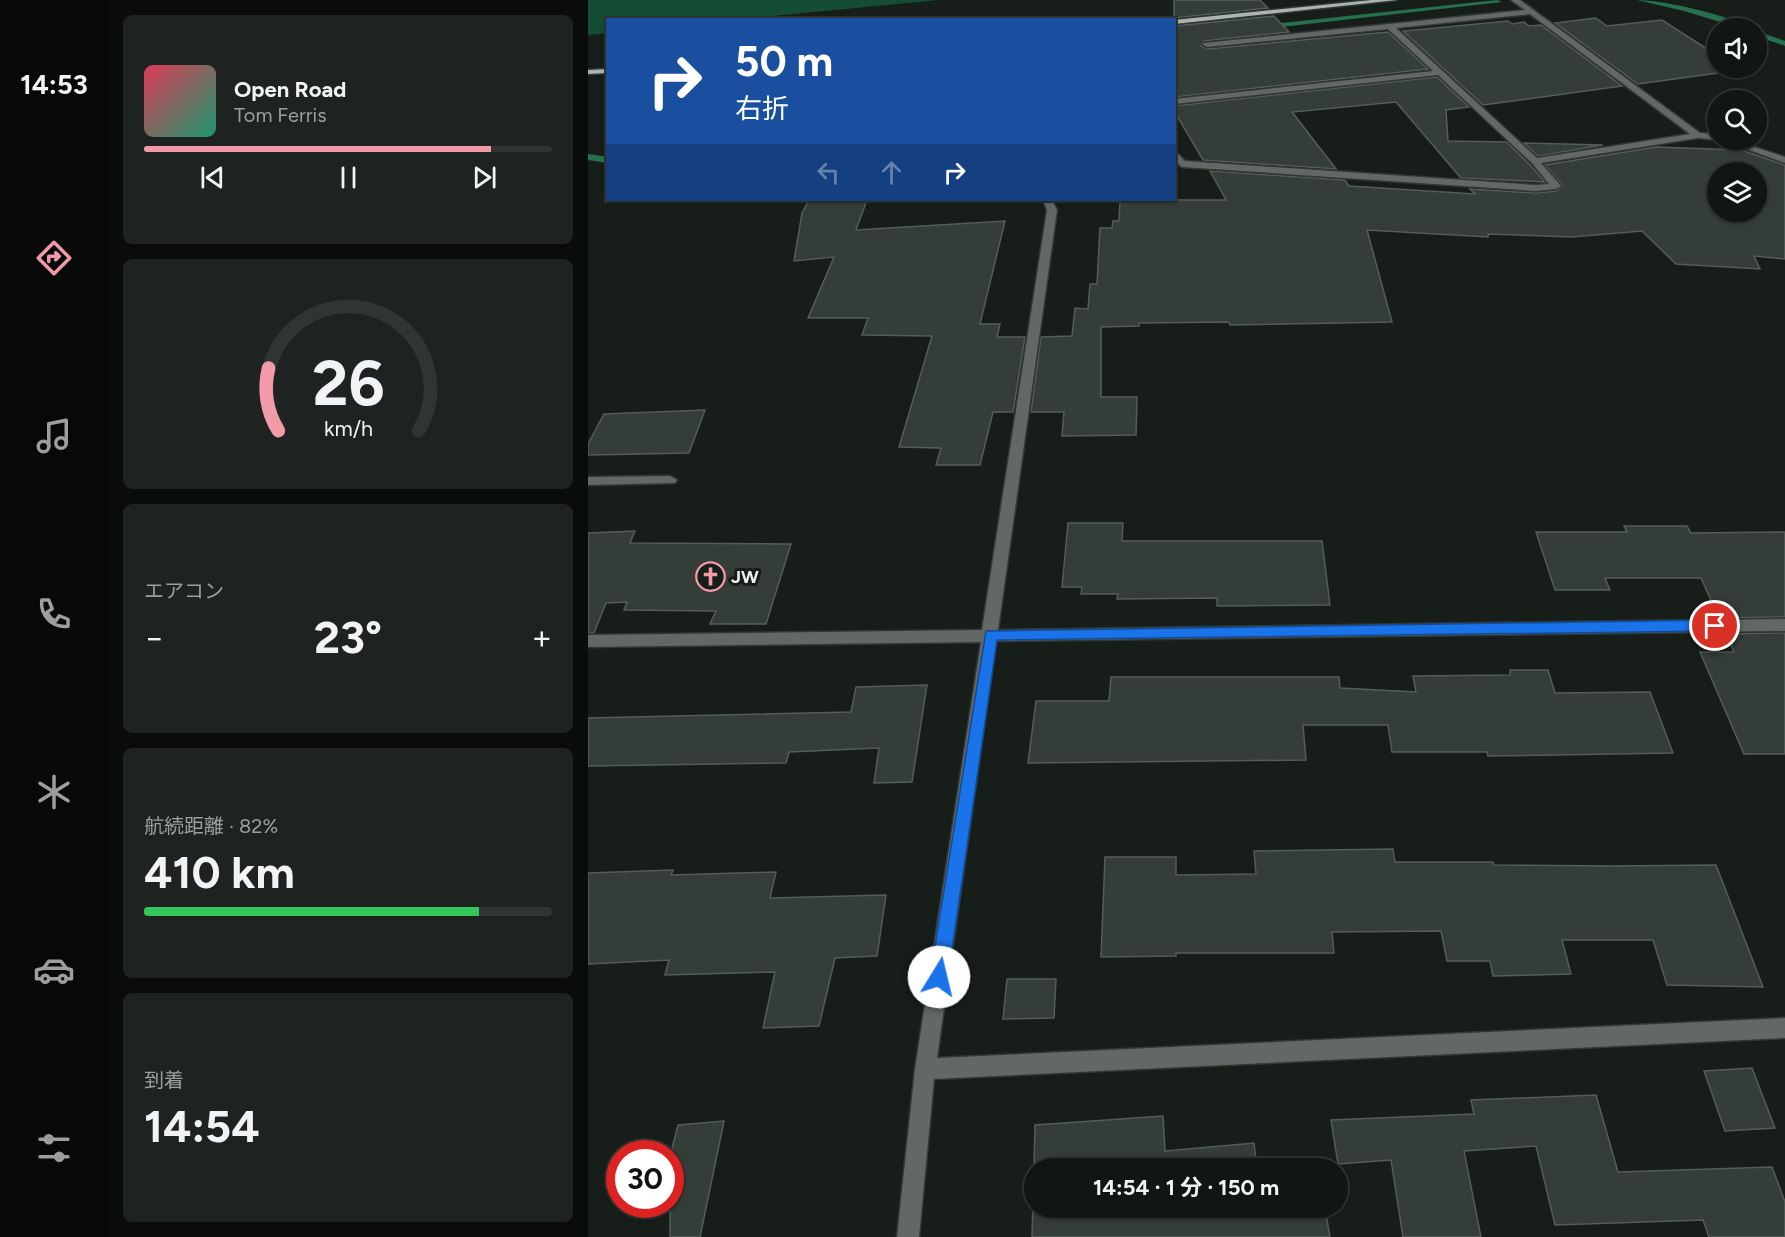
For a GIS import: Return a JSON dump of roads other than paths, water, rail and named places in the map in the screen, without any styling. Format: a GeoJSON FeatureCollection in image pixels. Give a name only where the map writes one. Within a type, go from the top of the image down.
{"type":"FeatureCollection","features":[{"type":"Feature","properties":{"kind":"main road"},"geometry":{"type":"LineString","coordinates":[[1176,22],[1393,0]]}},
{"type":"Feature","properties":{"kind":"main road"},"geometry":{"type":"LineString","coordinates":[[588,72],[606,70]]}},
{"type":"Feature","properties":{"kind":"street"},"geometry":{"type":"LineString","coordinates":[[1515,0],[1698,135]]}},
{"type":"Feature","properties":{"kind":"street"},"geometry":{"type":"LineString","coordinates":[[1207,45],[1531,12]]}},
{"type":"Feature","properties":{"kind":"street"},"geometry":{"type":"LineString","coordinates":[[1176,156],[1182,164],[1536,188],[1556,186],[1535,161],[1437,73],[1390,27]]}},
{"type":"Feature","properties":{"kind":"street"},"geometry":{"type":"LineString","coordinates":[[1176,102],[1437,73]]}},
{"type":"Feature","properties":{"kind":"street"},"geometry":{"type":"LineString","coordinates":[[1535,161],[1698,135],[1707,136]]}},
{"type":"Feature","properties":{"kind":"street"},"geometry":{"type":"LineString","coordinates":[[1756,150],[1785,160]]}},
{"type":"Feature","properties":{"kind":"street"},"geometry":{"type":"LineString","coordinates":[[908,1237],[925,1069],[991,635],[1052,210],[1048,201]]}},
{"type":"Feature","properties":{"kind":"street"},"geometry":{"type":"LineString","coordinates":[[588,481],[670,480]]}},
{"type":"Feature","properties":{"kind":"street"},"geometry":{"type":"LineString","coordinates":[[588,641],[1785,625]]}},
{"type":"Feature","properties":{"kind":"street"},"geometry":{"type":"LineString","coordinates":[[925,1069],[1785,1028]]}},
{"type":"Feature","properties":{"kind":"waterway"},"geometry":{"type":"LineString","coordinates":[[1641,0],[1686,9],[1714,18]]}},
{"type":"Feature","properties":{"kind":"waterway"},"geometry":{"type":"LineString","coordinates":[[1264,27],[1498,2]]}},
{"type":"Feature","properties":{"kind":"waterway"},"geometry":{"type":"LineString","coordinates":[[1767,37],[1785,44]]}},
{"type":"Feature","properties":{"kind":"waterway"},"geometry":{"type":"LineString","coordinates":[[588,157],[606,160]]}},
{"type":"Feature","properties":{"kind":"place","name":"JW"},"geometry":{"type":"Point","coordinates":[710,577]}}]}
